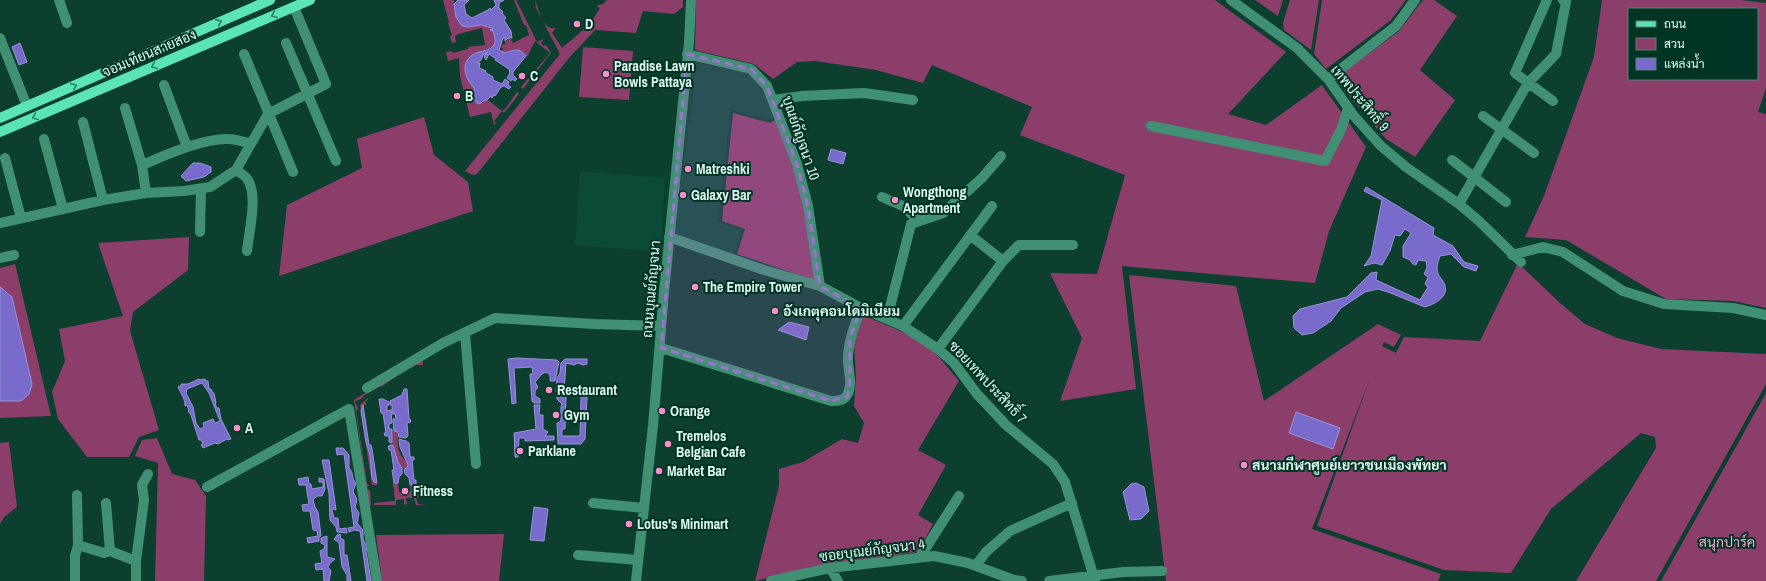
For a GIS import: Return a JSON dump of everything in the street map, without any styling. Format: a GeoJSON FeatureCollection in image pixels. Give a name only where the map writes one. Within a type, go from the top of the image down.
{"type":"FeatureCollection","features":[{"type":"Feature","properties":{"kind":"main road","name":"จอมเทียนสายสอง"},"geometry":{"type":"LineString","coordinates":[[0,118],[270,0]]}},
{"type":"Feature","properties":{"kind":"main road","name":"จอมเทียนสายสอง"},"geometry":{"type":"LineString","coordinates":[[0,132],[310,0]]}},
{"type":"Feature","properties":{"kind":"street"},"geometry":{"type":"LineString","coordinates":[[59,0],[67,23]]}},
{"type":"Feature","properties":{"kind":"street","name":"ถนนบุณย์กัญจนา"},"geometry":{"type":"LineString","coordinates":[[636,581],[661,348],[661,326],[690,43],[691,0]]}},
{"type":"Feature","properties":{"kind":"street","name":"เทพประสิทธิ์ 9"},"geometry":{"type":"LineString","coordinates":[[1230,0],[1297,48],[1328,79],[1348,108],[1381,146],[1406,167],[1459,204],[1479,221],[1521,262]]}},
{"type":"Feature","properties":{"kind":"street"},"geometry":{"type":"LineString","coordinates":[[1328,79],[1396,26],[1415,0]]}},
{"type":"Feature","properties":{"kind":"street"},"geometry":{"type":"LineString","coordinates":[[1547,0],[1515,73],[1553,101]]}},
{"type":"Feature","properties":{"kind":"street"},"geometry":{"type":"LineString","coordinates":[[1459,204],[1476,178],[1528,82],[1556,54],[1566,2],[1563,0]]}},
{"type":"Feature","properties":{"kind":"street"},"geometry":{"type":"LineString","coordinates":[[0,223],[103,200],[146,193],[202,189],[210,187],[236,170],[250,143],[268,114],[326,84],[294,7]]}},
{"type":"Feature","properties":{"kind":"street"},"geometry":{"type":"LineString","coordinates":[[0,38],[27,106]]}},
{"type":"Feature","properties":{"kind":"street"},"geometry":{"type":"LineString","coordinates":[[286,43],[336,161]]}},
{"type":"Feature","properties":{"kind":"street"},"geometry":{"type":"LineString","coordinates":[[244,54],[293,172]]}},
{"type":"Feature","properties":{"kind":"street","name":"บุณย์กัญจนา 10"},"geometry":{"type":"LineString","coordinates":[[688,54],[751,69],[767,86],[797,164],[808,206],[820,286]]}},
{"type":"Feature","properties":{"kind":"street"},"geometry":{"type":"LineString","coordinates":[[164,85],[187,148]]}},
{"type":"Feature","properties":{"kind":"street"},"geometry":{"type":"LineString","coordinates":[[773,100],[802,96],[864,93],[913,100]]}},
{"type":"Feature","properties":{"kind":"street"},"geometry":{"type":"LineString","coordinates":[[52,96],[57,108]]}},
{"type":"Feature","properties":{"kind":"street"},"geometry":{"type":"LineString","coordinates":[[125,108],[142,165],[146,193]]}},
{"type":"Feature","properties":{"kind":"street"},"geometry":{"type":"LineString","coordinates":[[1151,126],[1325,161],[1341,130],[1348,108]]}},
{"type":"Feature","properties":{"kind":"street"},"geometry":{"type":"LineString","coordinates":[[1483,116],[1534,153]]}},
{"type":"Feature","properties":{"kind":"street"},"geometry":{"type":"LineString","coordinates":[[83,122],[103,200]]}},
{"type":"Feature","properties":{"kind":"street"},"geometry":{"type":"LineString","coordinates":[[142,165],[187,148],[229,138],[250,143]]}},
{"type":"Feature","properties":{"kind":"street"},"geometry":{"type":"LineString","coordinates":[[44,139],[63,209]]}},
{"type":"Feature","properties":{"kind":"street"},"geometry":{"type":"LineString","coordinates":[[887,319],[911,224],[943,213],[982,178],[1001,156]]}},
{"type":"Feature","properties":{"kind":"street"},"geometry":{"type":"LineString","coordinates":[[5,158],[21,218]]}},
{"type":"Feature","properties":{"kind":"street"},"geometry":{"type":"LineString","coordinates":[[1452,160],[1506,202]]}},
{"type":"Feature","properties":{"kind":"street"},"geometry":{"type":"LineString","coordinates":[[236,170],[248,178],[252,190],[253,199],[247,251]]}},
{"type":"Feature","properties":{"kind":"street"},"geometry":{"type":"LineString","coordinates":[[200,232],[202,189]]}},
{"type":"Feature","properties":{"kind":"street"},"geometry":{"type":"LineString","coordinates":[[882,197],[903,206],[918,221]]}},
{"type":"Feature","properties":{"kind":"street"},"geometry":{"type":"LineString","coordinates":[[903,326],[992,206]]}},
{"type":"Feature","properties":{"kind":"street"},"geometry":{"type":"LineString","coordinates":[[970,235],[1003,260]]}},
{"type":"Feature","properties":{"kind":"street","name":"ซอยเทพประสิทธิ์ 7"},"geometry":{"type":"LineString","coordinates":[[670,237],[764,270],[820,286],[861,308],[903,326],[938,349],[954,363],[977,394],[1006,425],[1053,464],[1065,482],[1095,579]]}},
{"type":"Feature","properties":{"kind":"street"},"geometry":{"type":"LineString","coordinates":[[938,349],[1003,260],[1019,245],[1073,245]]}},
{"type":"Feature","properties":{"kind":"street"},"geometry":{"type":"LineString","coordinates":[[1512,254],[1543,247],[1563,252],[1623,290],[1664,304],[1733,308],[1766,315]]}},
{"type":"Feature","properties":{"kind":"street"},"geometry":{"type":"LineString","coordinates":[[0,258],[14,255]]}},
{"type":"Feature","properties":{"kind":"street"},"geometry":{"type":"LineString","coordinates":[[661,348],[831,401],[842,400],[847,397],[850,388],[848,357],[850,338],[861,308]]}},
{"type":"Feature","properties":{"kind":"street"},"geometry":{"type":"LineString","coordinates":[[367,388],[443,343],[495,318],[582,324],[661,326]]}},
{"type":"Feature","properties":{"kind":"street"},"geometry":{"type":"LineString","coordinates":[[465,333],[476,464]]}},
{"type":"Feature","properties":{"kind":"street"},"geometry":{"type":"LineString","coordinates":[[207,487],[349,409],[377,581]]}},
{"type":"Feature","properties":{"kind":"street"},"geometry":{"type":"LineString","coordinates":[[136,581],[136,560],[144,500],[142,485],[148,474]]}},
{"type":"Feature","properties":{"kind":"street"},"geometry":{"type":"LineString","coordinates":[[75,581],[75,556],[78,545],[77,495]]}},
{"type":"Feature","properties":{"kind":"street"},"geometry":{"type":"LineString","coordinates":[[920,557],[959,496]]}},
{"type":"Feature","properties":{"kind":"street"},"geometry":{"type":"LineString","coordinates":[[106,503],[110,551]]}},
{"type":"Feature","properties":{"kind":"street"},"geometry":{"type":"LineString","coordinates":[[594,503],[644,508]]}},
{"type":"Feature","properties":{"kind":"street"},"geometry":{"type":"LineString","coordinates":[[976,565],[986,552],[1010,531],[1072,503]]}},
{"type":"Feature","properties":{"kind":"street"},"geometry":{"type":"LineString","coordinates":[[78,545],[104,553],[110,551],[136,560]]}},
{"type":"Feature","properties":{"kind":"street"},"geometry":{"type":"LineString","coordinates":[[578,555],[638,560]]}},
{"type":"Feature","properties":{"kind":"street","name":"ซอยบุณย์กัญจนา 4"},"geometry":{"type":"LineString","coordinates":[[775,581],[830,568],[934,556],[976,565],[1014,580],[1022,581]]}},
{"type":"Feature","properties":{"kind":"street"},"geometry":{"type":"LineString","coordinates":[[830,568],[838,581]]}},
{"type":"Feature","properties":{"kind":"street"},"geometry":{"type":"LineString","coordinates":[[1049,581],[1095,579],[1142,571],[1162,571]]}},
{"type":"Feature","properties":{"kind":"highlighted area"},"geometry":{"type":"Polygon","coordinates":[[[687,54],[751,69],[767,86],[797,164],[808,206],[820,286],[861,308],[850,338],[850,388],[847,397],[831,401],[661,348],[687,54]]]}},
{"type":"Feature","properties":{"kind":"shaded area"},"geometry":{"type":"Polygon","coordinates":[[[697,64],[750,72],[765,88],[775,117],[770,120],[731,110],[718,222],[742,230],[734,255],[674,235],[697,64]]]}},
{"type":"Feature","properties":{"kind":"shaded area"},"geometry":{"type":"Polygon","coordinates":[[[580,171],[665,178],[661,252],[575,245],[580,171]]]}},
{"type":"Feature","properties":{"kind":"green space"},"geometry":{"type":"Polygon","coordinates":[[[443,0],[454,0],[455,12],[468,27],[481,25],[492,28],[493,30],[491,29],[495,38],[492,47],[476,53],[469,58],[466,62],[465,71],[471,85],[475,89],[471,96],[475,102],[481,104],[483,101],[488,100],[502,111],[494,121],[496,123],[494,125],[491,112],[470,117],[460,76],[459,58],[448,61],[446,52],[452,51],[453,53],[468,49],[468,47],[485,45],[482,28],[458,34],[455,36],[456,42],[452,43],[450,36],[452,35],[443,0]]]}},
{"type":"Feature","properties":{"kind":"green space"},"geometry":{"type":"Polygon","coordinates":[[[514,0],[516,0],[537,42],[543,39],[541,42],[543,46],[546,45],[551,53],[523,89],[521,87],[550,53],[535,41],[527,57],[524,53],[514,50],[505,53],[501,52],[503,49],[501,47],[502,45],[505,44],[505,41],[507,41],[508,38],[511,39],[513,43],[529,35],[514,0]]]}},
{"type":"Feature","properties":{"kind":"green space"},"geometry":{"type":"Polygon","coordinates":[[[535,0],[541,17],[536,8],[535,0]]]}},
{"type":"Feature","properties":{"kind":"green space"},"geometry":{"type":"Polygon","coordinates":[[[607,0],[683,0],[683,7],[674,14],[643,11],[636,33],[595,30],[569,58],[477,174],[473,175],[465,171],[560,54],[543,21],[547,26],[556,28],[552,33],[562,48],[589,25],[600,8],[597,6],[603,4],[607,0]]]}},
{"type":"Feature","properties":{"kind":"green space"},"geometry":{"type":"Polygon","coordinates":[[[696,0],[1215,0],[1286,52],[1228,114],[1266,125],[1322,85],[1366,147],[1329,231],[1315,283],[1122,266],[1136,389],[1060,401],[1082,338],[1050,273],[1097,274],[1125,175],[1020,135],[1032,107],[932,65],[923,83],[876,70],[815,61],[797,62],[773,79],[754,64],[695,50],[696,0]]]}},
{"type":"Feature","properties":{"kind":"green space"},"geometry":{"type":"Polygon","coordinates":[[[1255,0],[1283,0],[1278,16],[1255,0]]]}},
{"type":"Feature","properties":{"kind":"green space"},"geometry":{"type":"Polygon","coordinates":[[[1290,0],[1319,0],[1311,50],[1284,30],[1283,23],[1290,0]]]}},
{"type":"Feature","properties":{"kind":"green space"},"geometry":{"type":"Polygon","coordinates":[[[1322,0],[1406,0],[1391,20],[1326,69],[1314,54],[1322,0]]]}},
{"type":"Feature","properties":{"kind":"green space"},"geometry":{"type":"Polygon","coordinates":[[[1423,0],[1434,0],[1457,16],[1420,70],[1455,100],[1415,157],[1386,139],[1335,79],[1399,31],[1423,0]]]}},
{"type":"Feature","properties":{"kind":"green space"},"geometry":{"type":"Polygon","coordinates":[[[1602,0],[1741,0],[1766,3],[1766,88],[1758,112],[1766,114],[1766,308],[1733,301],[1666,299],[1566,240],[1525,237],[1544,196],[1594,57],[1602,0]]]}},
{"type":"Feature","properties":{"kind":"green space","name":"Paradise Lawn Bowls Pattaya"},"geometry":{"type":"Polygon","coordinates":[[[583,47],[633,51],[629,100],[579,97],[583,47]]]}},
{"type":"Feature","properties":{"kind":"green space"},"geometry":{"type":"Polygon","coordinates":[[[517,92],[519,94],[504,113],[502,111],[517,92]]]}},
{"type":"Feature","properties":{"kind":"green space"},"geometry":{"type":"Polygon","coordinates":[[[733,113],[770,123],[777,119],[805,202],[817,281],[737,254],[745,229],[722,221],[733,113]]]}},
{"type":"Feature","properties":{"kind":"green space"},"geometry":{"type":"Polygon","coordinates":[[[424,117],[434,155],[468,182],[473,211],[279,276],[287,205],[362,168],[357,139],[424,117]]]}},
{"type":"Feature","properties":{"kind":"green space"},"geometry":{"type":"Polygon","coordinates":[[[189,237],[188,270],[133,312],[130,331],[159,430],[139,437],[129,457],[87,457],[58,419],[52,392],[65,361],[59,329],[123,316],[98,243],[189,237]]]}},
{"type":"Feature","properties":{"kind":"green space"},"geometry":{"type":"Polygon","coordinates":[[[1518,263],[1560,303],[1585,324],[1617,338],[1661,349],[1766,354],[1766,384],[1656,581],[1576,581],[1656,448],[1655,437],[1641,433],[1551,509],[1511,573],[1444,570],[1317,526],[1370,378],[1312,529],[1441,574],[1438,581],[1166,581],[1129,275],[1236,286],[1264,401],[1378,324],[1401,335],[1394,347],[1384,342],[1382,346],[1396,353],[1404,337],[1480,341],[1518,263]]]}},
{"type":"Feature","properties":{"kind":"green space"},"geometry":{"type":"Polygon","coordinates":[[[15,264],[51,416],[0,418],[0,268],[15,264]]]}},
{"type":"Feature","properties":{"kind":"green space"},"geometry":{"type":"Polygon","coordinates":[[[862,315],[903,332],[922,343],[939,357],[959,381],[918,450],[946,465],[918,515],[933,524],[918,552],[825,564],[755,581],[779,486],[779,469],[803,462],[842,439],[858,443],[864,423],[854,406],[856,377],[854,344],[862,315]]]}},
{"type":"Feature","properties":{"kind":"green space"},"geometry":{"type":"Polygon","coordinates":[[[421,358],[423,360],[423,365],[414,365],[412,368],[411,366],[381,387],[380,386],[363,396],[363,398],[355,403],[358,410],[356,410],[367,484],[369,484],[367,488],[370,491],[371,505],[369,506],[354,400],[421,358]]]}},
{"type":"Feature","properties":{"kind":"green space","name":"สนุกปาร์ค"},"geometry":{"type":"Polygon","coordinates":[[[1766,393],[1766,581],[1661,581],[1766,393]]]}},
{"type":"Feature","properties":{"kind":"green space"},"geometry":{"type":"Polygon","coordinates":[[[368,398],[366,405],[363,405],[362,422],[360,405],[368,398]]]}},
{"type":"Feature","properties":{"kind":"green space"},"geometry":{"type":"Polygon","coordinates":[[[363,426],[373,476],[377,485],[372,485],[363,426]]]}},
{"type":"Feature","properties":{"kind":"green space"},"geometry":{"type":"Polygon","coordinates":[[[396,430],[399,434],[398,449],[407,462],[407,468],[402,468],[399,465],[395,456],[392,435],[393,431],[396,430]]]}},
{"type":"Feature","properties":{"kind":"green space"},"geometry":{"type":"Polygon","coordinates":[[[157,438],[172,474],[195,480],[206,496],[204,581],[155,581],[158,463],[135,456],[142,440],[157,438]]]}},
{"type":"Feature","properties":{"kind":"green space"},"geometry":{"type":"Polygon","coordinates":[[[9,442],[17,507],[4,517],[0,524],[0,443],[9,442]]]}},
{"type":"Feature","properties":{"kind":"green space"},"geometry":{"type":"Polygon","coordinates":[[[393,483],[398,483],[399,492],[401,492],[403,496],[408,495],[409,491],[411,491],[410,485],[418,484],[417,488],[419,497],[416,498],[418,504],[426,505],[416,505],[414,498],[406,498],[407,504],[404,505],[404,499],[396,500],[396,505],[374,505],[374,503],[395,501],[393,483]]]}},
{"type":"Feature","properties":{"kind":"green space"},"geometry":{"type":"Polygon","coordinates":[[[504,534],[499,581],[382,581],[376,535],[504,534]]]}},
{"type":"Feature","properties":{"kind":"water"},"geometry":{"type":"Polygon","coordinates":[[[458,0],[469,0],[464,5],[466,14],[472,18],[490,8],[491,10],[496,5],[494,0],[504,0],[499,3],[499,8],[506,18],[504,20],[511,31],[512,38],[508,38],[505,41],[505,38],[503,38],[499,50],[505,53],[519,50],[526,56],[513,72],[513,75],[517,79],[515,81],[512,79],[511,81],[507,78],[510,73],[509,69],[489,54],[486,60],[484,56],[488,52],[483,55],[481,60],[477,63],[480,63],[479,68],[486,71],[485,72],[493,77],[493,80],[502,84],[505,79],[509,82],[508,85],[511,87],[509,89],[504,86],[501,87],[495,96],[494,95],[492,98],[491,96],[480,104],[476,103],[472,98],[472,92],[475,89],[468,80],[465,65],[471,56],[493,46],[495,38],[493,31],[490,30],[493,29],[492,28],[481,25],[468,27],[462,26],[456,17],[454,4],[458,0]]]}},
{"type":"Feature","properties":{"kind":"water"},"geometry":{"type":"Polygon","coordinates":[[[20,43],[27,62],[19,65],[12,47],[20,43]]]}},
{"type":"Feature","properties":{"kind":"water"},"geometry":{"type":"Polygon","coordinates":[[[831,149],[846,153],[843,164],[828,160],[831,149]]]}},
{"type":"Feature","properties":{"kind":"water"},"geometry":{"type":"Polygon","coordinates":[[[193,163],[200,163],[211,167],[211,172],[204,177],[186,181],[181,176],[193,163]]]}},
{"type":"Feature","properties":{"kind":"water"},"geometry":{"type":"Polygon","coordinates":[[[1366,187],[1434,228],[1433,235],[1453,246],[1464,262],[1478,266],[1476,271],[1464,267],[1451,254],[1440,256],[1437,270],[1445,286],[1445,291],[1444,295],[1433,304],[1425,307],[1378,289],[1365,292],[1341,308],[1331,321],[1313,333],[1302,335],[1294,328],[1293,316],[1300,309],[1347,297],[1371,273],[1377,272],[1376,280],[1420,300],[1428,287],[1425,284],[1428,277],[1424,274],[1427,268],[1426,261],[1418,260],[1416,265],[1403,257],[1403,246],[1411,233],[1405,229],[1400,236],[1395,235],[1390,251],[1382,265],[1374,263],[1364,266],[1371,256],[1382,200],[1364,191],[1366,187]]]}},
{"type":"Feature","properties":{"kind":"water"},"geometry":{"type":"Polygon","coordinates":[[[0,287],[12,297],[32,384],[29,394],[21,401],[0,401],[0,287]]]}},
{"type":"Feature","properties":{"kind":"water"},"geometry":{"type":"Polygon","coordinates":[[[789,322],[809,327],[806,340],[778,330],[789,322]]]}},
{"type":"Feature","properties":{"kind":"water"},"geometry":{"type":"Polygon","coordinates":[[[508,359],[557,360],[559,362],[555,381],[550,381],[550,375],[546,372],[542,374],[535,382],[538,387],[535,391],[535,396],[540,399],[540,403],[534,403],[532,401],[530,374],[533,374],[532,367],[514,368],[516,403],[512,404],[508,359]]]}},
{"type":"Feature","properties":{"kind":"water"},"geometry":{"type":"Polygon","coordinates":[[[565,359],[587,359],[587,364],[583,365],[578,363],[574,365],[566,363],[564,392],[556,392],[557,378],[560,373],[561,363],[565,359]]]}},
{"type":"Feature","properties":{"kind":"water"},"geometry":{"type":"Polygon","coordinates":[[[199,379],[205,379],[208,381],[209,389],[211,389],[214,393],[215,404],[217,408],[219,408],[221,419],[231,439],[227,439],[218,444],[215,443],[203,448],[201,445],[203,444],[201,440],[199,440],[191,415],[188,411],[187,405],[185,406],[184,398],[178,387],[181,386],[181,384],[188,384],[199,379]],[[202,383],[187,389],[186,393],[193,407],[196,423],[200,429],[204,427],[203,423],[213,419],[215,423],[220,421],[209,393],[202,383]]]}},
{"type":"Feature","properties":{"kind":"water"},"geometry":{"type":"Polygon","coordinates":[[[404,389],[407,389],[409,419],[411,422],[407,423],[408,436],[406,438],[399,437],[398,432],[394,431],[393,419],[396,419],[395,414],[392,414],[392,405],[390,405],[390,401],[402,395],[404,389]]]}},
{"type":"Feature","properties":{"kind":"water"},"geometry":{"type":"Polygon","coordinates":[[[564,394],[566,396],[565,429],[562,429],[562,436],[580,436],[581,396],[587,397],[585,439],[581,444],[558,444],[557,423],[561,420],[562,404],[557,399],[557,395],[564,394]]]}},
{"type":"Feature","properties":{"kind":"water"},"geometry":{"type":"Polygon","coordinates":[[[379,399],[389,402],[387,411],[391,410],[392,423],[389,424],[389,429],[392,429],[392,443],[389,442],[389,436],[385,436],[384,433],[386,433],[379,399]]]}},
{"type":"Feature","properties":{"kind":"water"},"geometry":{"type":"Polygon","coordinates":[[[363,405],[377,483],[374,482],[372,478],[370,455],[366,442],[361,411],[363,405]]]}},
{"type":"Feature","properties":{"kind":"water"},"geometry":{"type":"Polygon","coordinates":[[[534,405],[540,405],[539,415],[543,415],[543,429],[548,432],[545,436],[554,436],[554,440],[525,441],[525,438],[519,438],[518,457],[515,457],[514,433],[536,429],[534,405]]]}},
{"type":"Feature","properties":{"kind":"water"},"geometry":{"type":"Polygon","coordinates":[[[1296,412],[1340,428],[1333,449],[1289,433],[1296,412]]]}},
{"type":"Feature","properties":{"kind":"water"},"geometry":{"type":"Polygon","coordinates":[[[399,439],[409,443],[410,457],[414,457],[414,460],[412,460],[414,480],[416,480],[416,484],[410,485],[409,478],[405,474],[404,469],[407,468],[408,465],[400,447],[399,439]]]}},
{"type":"Feature","properties":{"kind":"water"},"geometry":{"type":"Polygon","coordinates":[[[393,445],[398,462],[402,468],[402,474],[399,477],[398,483],[394,483],[391,450],[389,450],[388,447],[393,445]]]}},
{"type":"Feature","properties":{"kind":"water"},"geometry":{"type":"Polygon","coordinates":[[[336,448],[343,448],[349,455],[349,468],[352,471],[356,483],[353,491],[357,500],[355,507],[359,513],[357,523],[363,530],[363,539],[367,547],[366,551],[371,581],[367,581],[360,531],[354,530],[349,532],[348,528],[354,527],[344,454],[337,455],[336,448]]]}},
{"type":"Feature","properties":{"kind":"water"},"geometry":{"type":"Polygon","coordinates":[[[322,460],[329,460],[336,510],[332,510],[334,518],[338,518],[339,529],[346,528],[347,533],[337,532],[336,527],[330,520],[329,493],[322,460]]]}},
{"type":"Feature","properties":{"kind":"water"},"geometry":{"type":"Polygon","coordinates":[[[308,477],[309,484],[311,484],[312,489],[323,487],[323,482],[319,482],[319,478],[324,479],[325,489],[322,496],[317,496],[313,500],[318,512],[321,536],[319,537],[319,541],[308,543],[307,538],[318,536],[317,531],[313,530],[310,511],[303,511],[302,505],[309,504],[306,485],[299,485],[298,479],[308,477]]]}},
{"type":"Feature","properties":{"kind":"water"},"geometry":{"type":"Polygon","coordinates":[[[1136,483],[1144,487],[1149,511],[1141,519],[1130,520],[1123,492],[1131,484],[1136,483]]]}},
{"type":"Feature","properties":{"kind":"water"},"geometry":{"type":"Polygon","coordinates":[[[534,507],[548,509],[544,541],[530,540],[534,507]]]}},
{"type":"Feature","properties":{"kind":"water"},"geometry":{"type":"Polygon","coordinates":[[[338,534],[341,535],[340,538],[344,540],[344,555],[347,555],[351,581],[347,581],[347,575],[342,567],[339,543],[334,539],[338,534]]]}},
{"type":"Feature","properties":{"kind":"water"},"geometry":{"type":"Polygon","coordinates":[[[327,536],[327,557],[335,559],[328,567],[331,571],[329,581],[324,581],[323,569],[316,570],[315,564],[322,563],[320,551],[324,549],[325,545],[321,543],[321,538],[327,536]]]}},
{"type":"Feature","properties":{"kind":"place","name":"D"},"geometry":{"type":"Point","coordinates":[577,24]}},
{"type":"Feature","properties":{"kind":"place","name":"Paradise Lawn Bowls Pattaya"},"geometry":{"type":"Point","coordinates":[606,74]}},
{"type":"Feature","properties":{"kind":"place","name":"C"},"geometry":{"type":"Point","coordinates":[522,76]}},
{"type":"Feature","properties":{"kind":"place","name":"B"},"geometry":{"type":"Point","coordinates":[457,96]}},
{"type":"Feature","properties":{"kind":"place","name":"Matreshki"},"geometry":{"type":"Point","coordinates":[688,169]}},
{"type":"Feature","properties":{"kind":"place","name":"Galaxy Bar"},"geometry":{"type":"Point","coordinates":[683,195]}},
{"type":"Feature","properties":{"kind":"place","name":"Wongthong Apartment"},"geometry":{"type":"Point","coordinates":[895,200]}},
{"type":"Feature","properties":{"kind":"place","name":"The Empire Tower"},"geometry":{"type":"Point","coordinates":[695,287]}},
{"type":"Feature","properties":{"kind":"place","name":"อังเกตุคอนโดมิเนียม"},"geometry":{"type":"Point","coordinates":[775,311]}},
{"type":"Feature","properties":{"kind":"place","name":"Restaurant"},"geometry":{"type":"Point","coordinates":[549,390]}},
{"type":"Feature","properties":{"kind":"place","name":"Orange"},"geometry":{"type":"Point","coordinates":[662,411]}},
{"type":"Feature","properties":{"kind":"place","name":"Gym"},"geometry":{"type":"Point","coordinates":[556,415]}},
{"type":"Feature","properties":{"kind":"place","name":"A"},"geometry":{"type":"Point","coordinates":[237,428]}},
{"type":"Feature","properties":{"kind":"place","name":"Tremelos Belgian Cafe"},"geometry":{"type":"Point","coordinates":[668,444]}},
{"type":"Feature","properties":{"kind":"place","name":"Parklane"},"geometry":{"type":"Point","coordinates":[520,451]}},
{"type":"Feature","properties":{"kind":"place","name":"สนามกีฬาศูนย์เยาวชนเมืองพัทยา"},"geometry":{"type":"Point","coordinates":[1244,465]}},
{"type":"Feature","properties":{"kind":"place","name":"Market Bar"},"geometry":{"type":"Point","coordinates":[659,471]}},
{"type":"Feature","properties":{"kind":"place","name":"Fitness"},"geometry":{"type":"Point","coordinates":[405,491]}},
{"type":"Feature","properties":{"kind":"place","name":"Lotus's Minimart"},"geometry":{"type":"Point","coordinates":[629,524]}}]}
